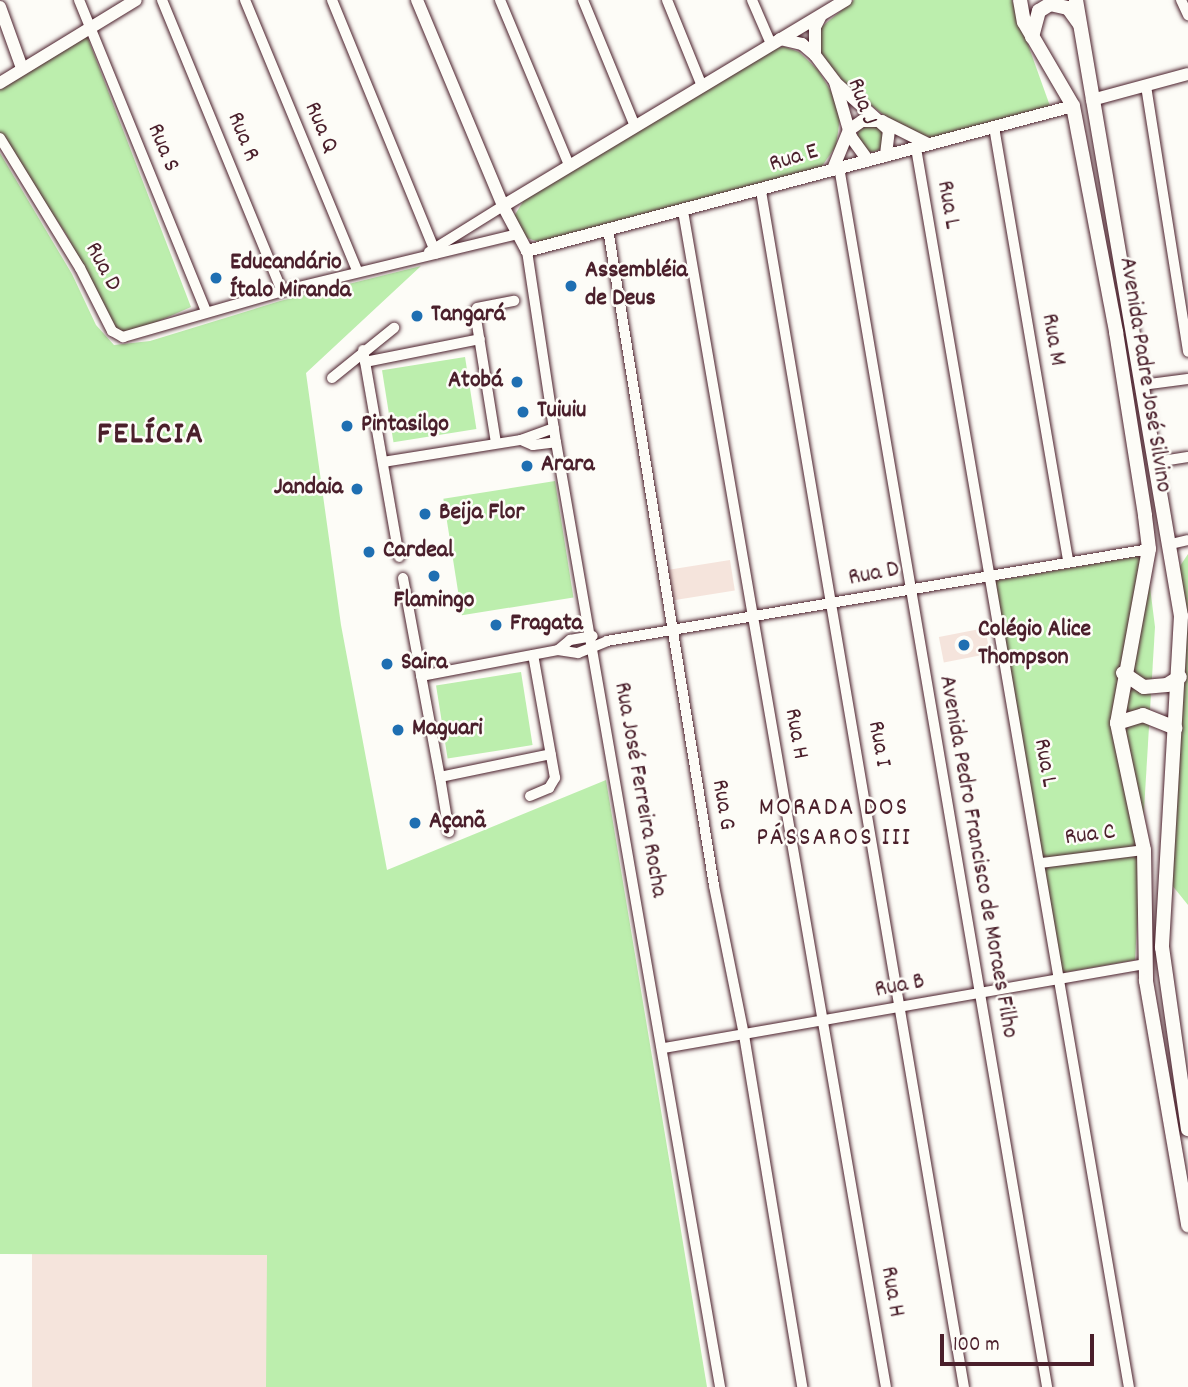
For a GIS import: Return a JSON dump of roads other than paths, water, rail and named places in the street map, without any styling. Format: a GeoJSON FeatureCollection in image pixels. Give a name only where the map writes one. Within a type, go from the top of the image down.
{"type":"FeatureCollection","features":[{"type":"Feature","properties":{"kind":"main road","name":"Avenida Padre José Silvino"},"geometry":{"type":"LineString","coordinates":[[1020,0],[1032,37],[1073,106],[1116,332],[1149,549],[1123,673],[1117,723],[1144,850],[1144,964],[1188,1226]]}},
{"type":"Feature","properties":{"kind":"main road","name":"Avenida Padre José Silvino"},"geometry":{"type":"LineString","coordinates":[[1076,0],[1171,544],[1181,616],[1180,677],[1162,961],[1188,1129]]}},
{"type":"Feature","properties":{"kind":"main road"},"geometry":{"type":"LineString","coordinates":[[1032,37],[1039,11],[1050,4],[1068,8],[1080,24]]}},
{"type":"Feature","properties":{"kind":"main road"},"geometry":{"type":"LineString","coordinates":[[1123,673],[1134,682],[1156,688],[1180,677]]}},
{"type":"Feature","properties":{"kind":"main road"},"geometry":{"type":"LineString","coordinates":[[1117,723],[1154,716],[1175,728]]}},
{"type":"Feature","properties":{"kind":"street","name":"Rua S"},"geometry":{"type":"LineString","coordinates":[[79,0],[206,311]]}},
{"type":"Feature","properties":{"kind":"street"},"geometry":{"type":"LineString","coordinates":[[0,83],[136,0]]}},
{"type":"Feature","properties":{"kind":"street","name":"Rua R"},"geometry":{"type":"LineString","coordinates":[[162,0],[282,291]]}},
{"type":"Feature","properties":{"kind":"street","name":"Rua Q"},"geometry":{"type":"LineString","coordinates":[[245,0],[357,271]]}},
{"type":"Feature","properties":{"kind":"street"},"geometry":{"type":"LineString","coordinates":[[331,0],[435,252]]}},
{"type":"Feature","properties":{"kind":"street","name":"Rua José Ferreira Rocha"},"geometry":{"type":"LineString","coordinates":[[417,0],[502,206],[527,251],[556,442],[664,1048],[720,1387]]}},
{"type":"Feature","properties":{"kind":"street"},"geometry":{"type":"LineString","coordinates":[[500,0],[569,165]]}},
{"type":"Feature","properties":{"kind":"street"},"geometry":{"type":"LineString","coordinates":[[583,0],[635,126]]}},
{"type":"Feature","properties":{"kind":"street"},"geometry":{"type":"LineString","coordinates":[[667,0],[702,86]]}},
{"type":"Feature","properties":{"kind":"street"},"geometry":{"type":"LineString","coordinates":[[752,0],[775,42]]}},
{"type":"Feature","properties":{"kind":"street"},"geometry":{"type":"LineString","coordinates":[[1181,0],[1188,15]]}},
{"type":"Feature","properties":{"kind":"street"},"geometry":{"type":"LineString","coordinates":[[435,252],[502,206],[820,17],[841,1]]}},
{"type":"Feature","properties":{"kind":"street"},"geometry":{"type":"LineString","coordinates":[[0,7],[22,68]]}},
{"type":"Feature","properties":{"kind":"street"},"geometry":{"type":"LineString","coordinates":[[815,55],[814,27],[820,17]]}},
{"type":"Feature","properties":{"kind":"street","name":"Rua J"},"geometry":{"type":"LineString","coordinates":[[775,42],[802,44],[815,55],[835,82],[849,130],[868,160]]}},
{"type":"Feature","properties":{"kind":"street"},"geometry":{"type":"LineString","coordinates":[[1092,100],[1188,74]]}},
{"type":"Feature","properties":{"kind":"street"},"geometry":{"type":"LineString","coordinates":[[835,82],[882,121],[922,146]]}},
{"type":"Feature","properties":{"kind":"street"},"geometry":{"type":"LineString","coordinates":[[1146,86],[1188,352]]}},
{"type":"Feature","properties":{"kind":"street","name":"Rua E"},"geometry":{"type":"LineString","coordinates":[[527,251],[1073,106]]}},
{"type":"Feature","properties":{"kind":"street"},"geometry":{"type":"LineString","coordinates":[[836,168],[849,130],[862,121],[882,121]]}},
{"type":"Feature","properties":{"kind":"street"},"geometry":{"type":"LineString","coordinates":[[882,121],[891,134],[886,156]]}},
{"type":"Feature","properties":{"kind":"street","name":"Rua M"},"geometry":{"type":"LineString","coordinates":[[994,127],[1068,561]]}},
{"type":"Feature","properties":{"kind":"street","name":"Rua D"},"geometry":{"type":"LineString","coordinates":[[0,138],[80,268],[112,331],[128,336],[206,311]]}},
{"type":"Feature","properties":{"kind":"street","name":"Rua L"},"geometry":{"type":"LineString","coordinates":[[922,146],[989,575],[1041,863],[1129,1387]]}},
{"type":"Feature","properties":{"kind":"street","name":"Avenida Pedro Francisco de Moraes Filho"},"geometry":{"type":"LineString","coordinates":[[836,168],[1047,1387]]}},
{"type":"Feature","properties":{"kind":"street","name":"Rua I"},"geometry":{"type":"LineString","coordinates":[[761,191],[902,1008],[964,1387]]}},
{"type":"Feature","properties":{"kind":"street","name":"Rua H"},"geometry":{"type":"LineString","coordinates":[[683,211],[886,1387]]}},
{"type":"Feature","properties":{"kind":"street","name":"Rua G"},"geometry":{"type":"LineString","coordinates":[[608,229],[714,886],[744,1035],[802,1387]]}},
{"type":"Feature","properties":{"kind":"street"},"geometry":{"type":"LineString","coordinates":[[206,311],[357,271],[517,234]]}},
{"type":"Feature","properties":{"kind":"street"},"geometry":{"type":"LineString","coordinates":[[496,443],[475,310],[514,301]]}},
{"type":"Feature","properties":{"kind":"street"},"geometry":{"type":"LineString","coordinates":[[332,378],[363,350],[394,328]]}},
{"type":"Feature","properties":{"kind":"street"},"geometry":{"type":"LineString","coordinates":[[366,362],[480,339]]}},
{"type":"Feature","properties":{"kind":"street"},"geometry":{"type":"LineString","coordinates":[[363,350],[399,557]]}},
{"type":"Feature","properties":{"kind":"street"},"geometry":{"type":"LineString","coordinates":[[1142,385],[1188,379]]}},
{"type":"Feature","properties":{"kind":"street"},"geometry":{"type":"LineString","coordinates":[[383,462],[521,440],[554,428]]}},
{"type":"Feature","properties":{"kind":"street"},"geometry":{"type":"LineString","coordinates":[[521,440],[533,445],[556,442]]}},
{"type":"Feature","properties":{"kind":"street"},"geometry":{"type":"LineString","coordinates":[[1156,462],[1188,457]]}},
{"type":"Feature","properties":{"kind":"street"},"geometry":{"type":"LineString","coordinates":[[1171,544],[1188,540]]}},
{"type":"Feature","properties":{"kind":"street","name":"Rua D"},"geometry":{"type":"LineString","coordinates":[[592,650],[607,641],[1149,549]]}},
{"type":"Feature","properties":{"kind":"street"},"geometry":{"type":"LineString","coordinates":[[403,578],[449,832]]}},
{"type":"Feature","properties":{"kind":"street"},"geometry":{"type":"LineString","coordinates":[[421,676],[558,650],[590,634],[607,641]]}},
{"type":"Feature","properties":{"kind":"street"},"geometry":{"type":"LineString","coordinates":[[558,650],[572,653],[592,650]]}},
{"type":"Feature","properties":{"kind":"street"},"geometry":{"type":"LineString","coordinates":[[530,796],[553,784],[551,754],[533,654]]}},
{"type":"Feature","properties":{"kind":"street"},"geometry":{"type":"LineString","coordinates":[[440,777],[551,754]]}},
{"type":"Feature","properties":{"kind":"street","name":"Rua C"},"geometry":{"type":"LineString","coordinates":[[1041,863],[1144,850]]}},
{"type":"Feature","properties":{"kind":"street","name":"Rua B"},"geometry":{"type":"LineString","coordinates":[[664,1048],[1144,964]]}},
{"type":"Feature","properties":{"kind":"place","name":"Educandário Ítalo Miranda"},"geometry":{"type":"Point","coordinates":[216,278]}},
{"type":"Feature","properties":{"kind":"place","name":"Assembléia de Deus"},"geometry":{"type":"Point","coordinates":[571,286]}},
{"type":"Feature","properties":{"kind":"place","name":"Tangará"},"geometry":{"type":"Point","coordinates":[417,316]}},
{"type":"Feature","properties":{"kind":"place","name":"Atobá"},"geometry":{"type":"Point","coordinates":[517,382]}},
{"type":"Feature","properties":{"kind":"place","name":"Tuiuiu"},"geometry":{"type":"Point","coordinates":[523,412]}},
{"type":"Feature","properties":{"kind":"place","name":"Pintasilgo"},"geometry":{"type":"Point","coordinates":[347,426]}},
{"type":"Feature","properties":{"kind":"place","name":"Arara"},"geometry":{"type":"Point","coordinates":[527,466]}},
{"type":"Feature","properties":{"kind":"place","name":"Jandaia"},"geometry":{"type":"Point","coordinates":[357,489]}},
{"type":"Feature","properties":{"kind":"place","name":"Beija Flor"},"geometry":{"type":"Point","coordinates":[425,514]}},
{"type":"Feature","properties":{"kind":"place","name":"Cardeal"},"geometry":{"type":"Point","coordinates":[369,552]}},
{"type":"Feature","properties":{"kind":"place","name":"Flamingo"},"geometry":{"type":"Point","coordinates":[434,576]}},
{"type":"Feature","properties":{"kind":"place","name":"Fragata"},"geometry":{"type":"Point","coordinates":[496,625]}},
{"type":"Feature","properties":{"kind":"place","name":"Colégio Alice Thompson"},"geometry":{"type":"Point","coordinates":[964,645]}},
{"type":"Feature","properties":{"kind":"place","name":"Saira"},"geometry":{"type":"Point","coordinates":[387,664]}},
{"type":"Feature","properties":{"kind":"place","name":"Maguari"},"geometry":{"type":"Point","coordinates":[398,730]}},
{"type":"Feature","properties":{"kind":"place","name":"Açanã"},"geometry":{"type":"Point","coordinates":[415,823]}},
{"type":"Feature","properties":{"kind":"district","name":"FELÍCIA"},"geometry":{"type":"Point","coordinates":[151,436]}},
{"type":"Feature","properties":{"kind":"district","name":"MORADA DOS PÁSSAROS III"},"geometry":{"type":"Point","coordinates":[834,824]}}]}
